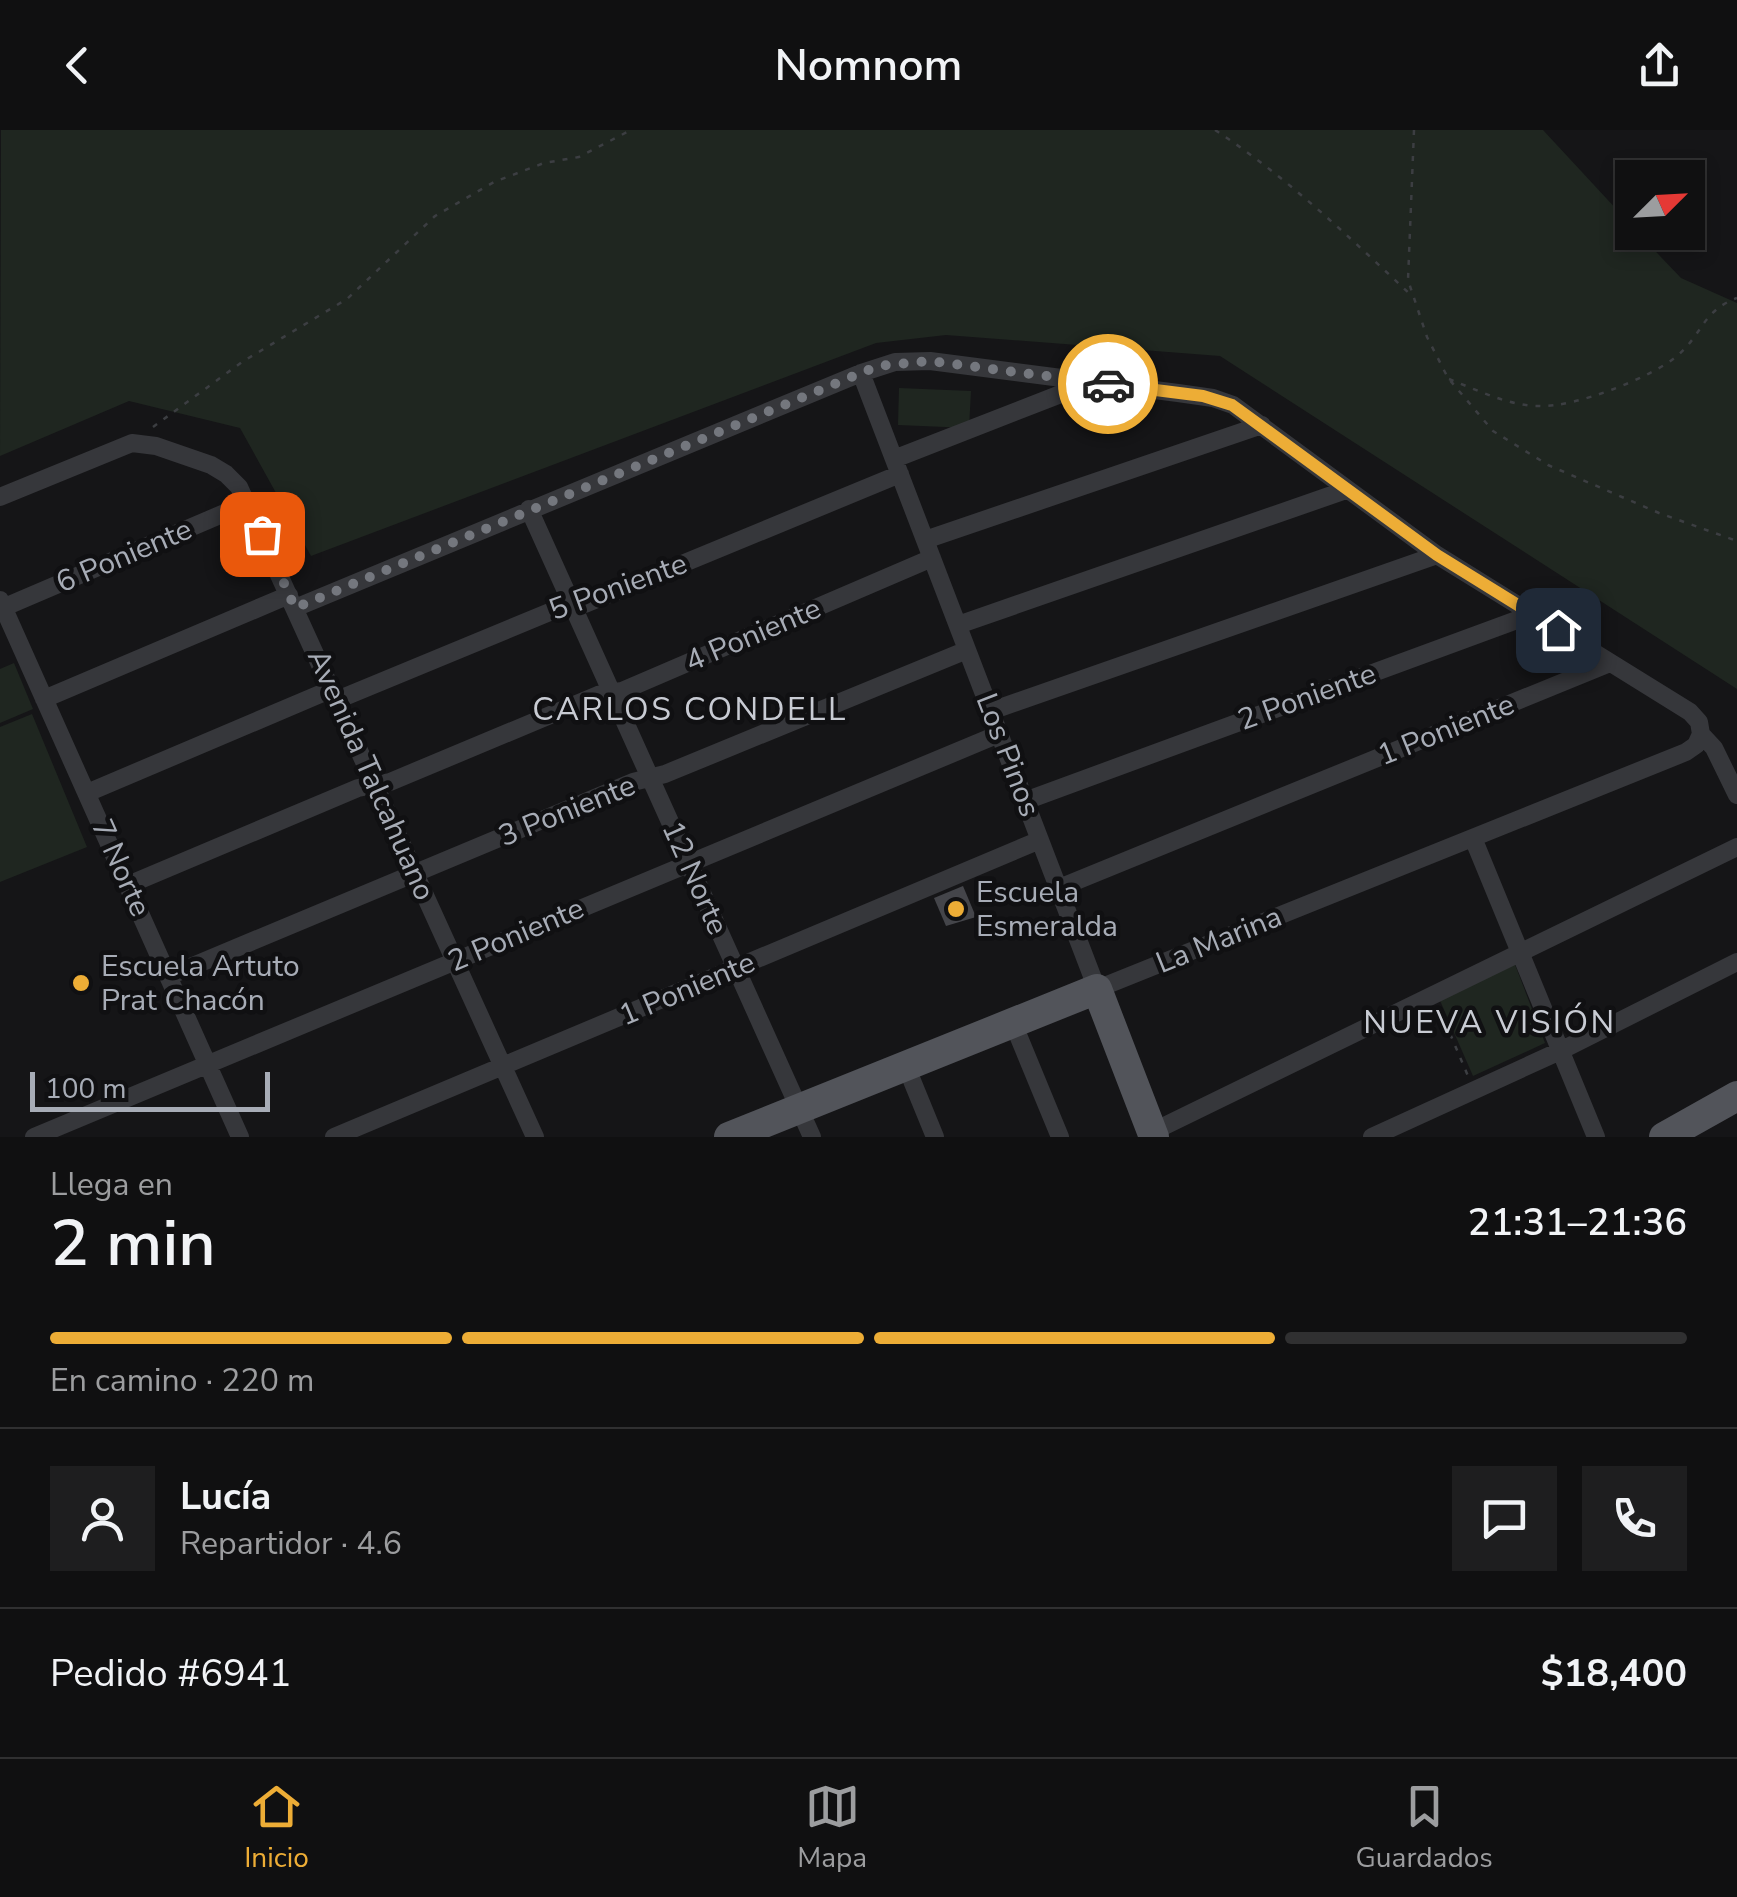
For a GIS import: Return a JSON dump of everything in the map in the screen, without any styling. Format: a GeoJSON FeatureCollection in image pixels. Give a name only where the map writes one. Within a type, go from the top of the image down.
{"type":"FeatureCollection","features":[{"type":"Feature","properties":{"kind":"main road","name":"La Marina"},"geometry":{"type":"LineString","coordinates":[[728,1137],[1098,989]]}},
{"type":"Feature","properties":{"kind":"main road","name":"Los Pinos"},"geometry":{"type":"LineString","coordinates":[[1098,989],[1153,1134]]}},
{"type":"Feature","properties":{"kind":"main road"},"geometry":{"type":"LineString","coordinates":[[1664,1137],[1737,1096]]}},
{"type":"Feature","properties":{"kind":"street"},"geometry":{"type":"LineString","coordinates":[[44,699],[529,509],[861,373],[896,362],[930,361],[1213,398],[1232,405],[1437,555],[1690,712],[1699,722],[1701,734],[1714,748],[1737,795]]}},
{"type":"Feature","properties":{"kind":"street","name":"Los Pinos"},"geometry":{"type":"LineString","coordinates":[[861,373],[1098,989]]}},
{"type":"Feature","properties":{"kind":"street"},"geometry":{"type":"LineString","coordinates":[[897,466],[1092,382]]}},
{"type":"Feature","properties":{"kind":"street"},"geometry":{"type":"LineString","coordinates":[[925,540],[1262,425]]}},
{"type":"Feature","properties":{"kind":"street"},"geometry":{"type":"LineString","coordinates":[[0,497],[132,443]]}},
{"type":"Feature","properties":{"kind":"street","name":"Avenida Talcahuano"},"geometry":{"type":"LineString","coordinates":[[132,443],[156,446],[219,469],[239,487],[535,1137]]}},
{"type":"Feature","properties":{"kind":"street","name":"5 Poniente"},"geometry":{"type":"LineString","coordinates":[[87,793],[557,609],[585,604],[897,466]]}},
{"type":"Feature","properties":{"kind":"street"},"geometry":{"type":"LineString","coordinates":[[958,625],[1346,490]]}},
{"type":"Feature","properties":{"kind":"street","name":"6 Poniente"},"geometry":{"type":"LineString","coordinates":[[1,605],[248,503]]}},
{"type":"Feature","properties":{"kind":"street","name":"12 Norte"},"geometry":{"type":"LineString","coordinates":[[529,509],[812,1137]]}},
{"type":"Feature","properties":{"kind":"street"},"geometry":{"type":"LineString","coordinates":[[991,711],[1437,555]]}},
{"type":"Feature","properties":{"kind":"street","name":"4 Poniente"},"geometry":{"type":"LineString","coordinates":[[128,885],[358,788],[390,782],[612,692],[932,558]]}},
{"type":"Feature","properties":{"kind":"street","name":"7 Norte"},"geometry":{"type":"LineString","coordinates":[[1,605],[240,1137]]}},
{"type":"Feature","properties":{"kind":"street","name":"2 Poniente"},"geometry":{"type":"LineString","coordinates":[[1025,801],[1532,614]]}},
{"type":"Feature","properties":{"kind":"street","name":"3 Poniente"},"geometry":{"type":"LineString","coordinates":[[169,976],[967,650]]}},
{"type":"Feature","properties":{"kind":"street","name":"1 Poniente"},"geometry":{"type":"LineString","coordinates":[[1059,888],[1610,663]]}},
{"type":"Feature","properties":{"kind":"street","name":"2 Poniente"},"geometry":{"type":"LineString","coordinates":[[34,1137],[1000,734]]}},
{"type":"Feature","properties":{"kind":"street","name":"La Marina"},"geometry":{"type":"LineString","coordinates":[[1098,989],[1686,752],[1696,745],[1701,734]]}},
{"type":"Feature","properties":{"kind":"street"},"geometry":{"type":"LineString","coordinates":[[1473,838],[1596,1137]]}},
{"type":"Feature","properties":{"kind":"street","name":"1 Poniente"},"geometry":{"type":"LineString","coordinates":[[334,1137],[1040,840]]}},
{"type":"Feature","properties":{"kind":"street"},"geometry":{"type":"LineString","coordinates":[[1153,1134],[1737,846]]}},
{"type":"Feature","properties":{"kind":"street"},"geometry":{"type":"LineString","coordinates":[[1372,1137],[1560,1051],[1737,962]]}},
{"type":"Feature","properties":{"kind":"street"},"geometry":{"type":"LineString","coordinates":[[1013,1023],[1060,1137]]}},
{"type":"Feature","properties":{"kind":"street"},"geometry":{"type":"LineString","coordinates":[[906,1066],[936,1137]]}},
{"type":"Feature","properties":{"kind":"path"},"geometry":{"type":"LineString","coordinates":[[132,443],[242,362],[347,299],[435,216],[494,182],[544,163],[578,156],[631,130]]}},
{"type":"Feature","properties":{"kind":"path"},"geometry":{"type":"LineString","coordinates":[[1215,130],[1244,148],[1318,210],[1414,298]]}},
{"type":"Feature","properties":{"kind":"path"},"geometry":{"type":"LineString","coordinates":[[1414,130],[1408,280],[1427,338],[1448,378],[1492,430],[1548,465],[1659,513],[1737,541]]}},
{"type":"Feature","properties":{"kind":"path"},"geometry":{"type":"LineString","coordinates":[[1448,378],[1488,395],[1540,407],[1588,397],[1627,384],[1676,357],[1717,306],[1737,298]]}},
{"type":"Feature","properties":{"kind":"path"},"geometry":{"type":"LineString","coordinates":[[1434,994],[1474,1091]]}},
{"type":"Feature","properties":{"kind":"shaded area"},"geometry":{"type":"Polygon","coordinates":[[[1,130],[1543,130],[1615,208],[1615,250],[1654,250],[1681,278],[1737,303],[1737,689],[1220,356],[946,335],[876,343],[311,556],[240,428],[129,401],[0,456],[1,130]]]}},
{"type":"Feature","properties":{"kind":"shaded area"},"geometry":{"type":"Polygon","coordinates":[[[899,388],[971,391],[969,428],[898,425],[899,388]]]}},
{"type":"Feature","properties":{"kind":"shaded area"},"geometry":{"type":"Polygon","coordinates":[[[14,663],[33,709],[0,723],[0,669],[14,663]]]}},
{"type":"Feature","properties":{"kind":"shaded area"},"geometry":{"type":"Polygon","coordinates":[[[32,714],[87,847],[0,882],[0,727],[32,714]]]}},
{"type":"Feature","properties":{"kind":"shaded area"},"geometry":{"type":"Polygon","coordinates":[[[1514,962],[1545,1043],[1473,1076],[1438,996],[1514,962]]]}},
{"type":"Feature","properties":{"kind":"building","name":"Escuela Esmeralda"},"geometry":{"type":"Polygon","coordinates":[[[963,886],[976,917],[946,926],[934,898],[963,886]]]}},
{"type":"Feature","properties":{"kind":"way so far"},"geometry":{"type":"LineString","coordinates":[[262,534],[295,608],[878,366],[930,361],[1108,384]]}},
{"type":"Feature","properties":{"kind":"place","name":"Escuela Esmeralda"},"geometry":{"type":"Point","coordinates":[956,909]}},
{"type":"Feature","properties":{"kind":"place","name":"Escuela Artuto Prat Chacón"},"geometry":{"type":"Point","coordinates":[81,983]}},
{"type":"Feature","properties":{"kind":"district","name":"CARLOS CONDELL"},"geometry":{"type":"Point","coordinates":[690,709]}},
{"type":"Feature","properties":{"kind":"district","name":"NUEVA VISIÓN"},"geometry":{"type":"Point","coordinates":[1490,1022]}},
{"type":"Feature","properties":{"kind":"route"},"geometry":{"type":"LineString","coordinates":[[1108,384],[1203,396],[1232,405],[1437,555],[1558,630]]}}]}
